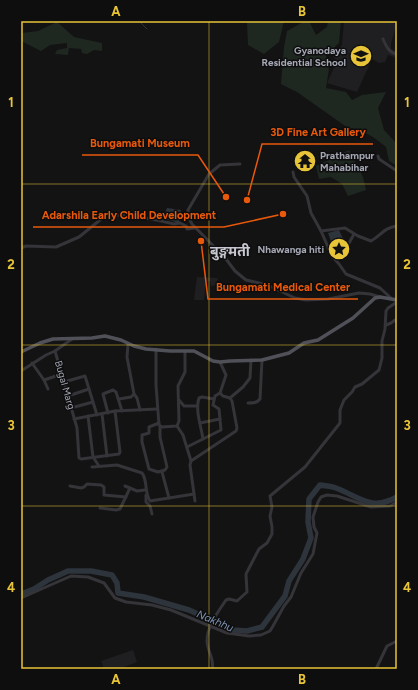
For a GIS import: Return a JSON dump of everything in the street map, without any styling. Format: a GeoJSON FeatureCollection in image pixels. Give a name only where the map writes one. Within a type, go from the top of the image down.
{"type":"FeatureCollection","features":[{"type":"Feature","properties":{"kind":"main road"},"geometry":{"type":"LineString","coordinates":[[21,352],[53,339],[105,336],[121,340],[134,346],[194,351],[213,361],[262,360],[289,353],[304,343],[318,340],[353,318],[375,298],[380,297],[397,301]]}},
{"type":"Feature","properties":{"kind":"street"},"geometry":{"type":"LineString","coordinates":[[382,39],[388,50],[393,54],[397,54]]}},
{"type":"Feature","properties":{"kind":"street"},"geometry":{"type":"LineString","coordinates":[[378,156],[379,159],[397,171]]}},
{"type":"Feature","properties":{"kind":"street"},"geometry":{"type":"LineString","coordinates":[[240,164],[220,165],[209,174],[188,210],[189,218],[195,228],[226,259],[235,271],[246,280],[267,285],[296,298],[306,300],[328,299],[359,293],[380,297]]}},
{"type":"Feature","properties":{"kind":"street"},"geometry":{"type":"LineString","coordinates":[[293,172],[294,177],[307,196],[311,213],[332,256],[340,264],[346,274],[380,288],[392,299]]}},
{"type":"Feature","properties":{"kind":"street"},"geometry":{"type":"LineString","coordinates":[[21,248],[26,246],[56,247],[79,237],[108,215],[126,215],[174,224],[180,223],[186,226],[187,230],[195,228]]}},
{"type":"Feature","properties":{"kind":"street"},"geometry":{"type":"LineString","coordinates":[[321,231],[345,228],[364,239],[371,240],[376,238],[386,228],[397,226]]}},
{"type":"Feature","properties":{"kind":"street"},"geometry":{"type":"LineString","coordinates":[[328,248],[334,245],[348,245],[354,234]]}},
{"type":"Feature","properties":{"kind":"street"},"geometry":{"type":"LineString","coordinates":[[212,669],[212,655],[207,640],[211,625],[226,600],[229,599],[237,601],[247,592],[246,574],[259,550],[272,534],[270,516],[272,507],[270,496],[305,467],[340,423],[340,410],[344,400],[351,394],[355,387],[362,384],[379,370],[382,358],[382,341],[386,325],[386,311],[397,301]]}},
{"type":"Feature","properties":{"kind":"street"},"geometry":{"type":"LineString","coordinates":[[386,325],[396,320]]}},
{"type":"Feature","properties":{"kind":"street"},"geometry":{"type":"LineString","coordinates":[[21,372],[32,363],[55,351],[72,339]]}},
{"type":"Feature","properties":{"kind":"street"},"geometry":{"type":"LineString","coordinates":[[128,344],[126,357],[134,394],[138,398],[140,410]]}},
{"type":"Feature","properties":{"kind":"street"},"geometry":{"type":"LineString","coordinates":[[156,349],[160,437],[167,467],[162,472]]}},
{"type":"Feature","properties":{"kind":"street","name":"Bugal Marg"},"geometry":{"type":"LineString","coordinates":[[55,351],[77,428],[80,458],[107,456]]}},
{"type":"Feature","properties":{"kind":"street"},"geometry":{"type":"LineString","coordinates":[[177,426],[179,421],[178,386],[185,372],[185,351]]}},
{"type":"Feature","properties":{"kind":"street"},"geometry":{"type":"LineString","coordinates":[[230,398],[243,387],[250,378],[251,360]]}},
{"type":"Feature","properties":{"kind":"street"},"geometry":{"type":"LineString","coordinates":[[248,403],[254,403],[260,399],[262,360]]}},
{"type":"Feature","properties":{"kind":"street"},"geometry":{"type":"LineString","coordinates":[[187,447],[221,430],[219,409],[213,405],[215,396],[220,393],[226,375],[220,362]]}},
{"type":"Feature","properties":{"kind":"street"},"geometry":{"type":"LineString","coordinates":[[32,363],[48,388]]}},
{"type":"Feature","properties":{"kind":"street"},"geometry":{"type":"LineString","coordinates":[[44,380],[62,374]]}},
{"type":"Feature","properties":{"kind":"street"},"geometry":{"type":"LineString","coordinates":[[64,382],[85,376],[97,415]]}},
{"type":"Feature","properties":{"kind":"street"},"geometry":{"type":"LineString","coordinates":[[68,396],[90,390]]}},
{"type":"Feature","properties":{"kind":"street"},"geometry":{"type":"LineString","coordinates":[[108,413],[103,394],[115,390],[122,411]]}},
{"type":"Feature","properties":{"kind":"street"},"geometry":{"type":"LineString","coordinates":[[220,393],[223,396],[230,398]]}},
{"type":"Feature","properties":{"kind":"street"},"geometry":{"type":"LineString","coordinates":[[119,399],[131,397],[134,394]]}},
{"type":"Feature","properties":{"kind":"street"},"geometry":{"type":"LineString","coordinates":[[203,439],[197,406],[198,400],[200,397],[214,399]]}},
{"type":"Feature","properties":{"kind":"street"},"geometry":{"type":"LineString","coordinates":[[191,461],[236,431],[237,428],[230,398]]}},
{"type":"Feature","properties":{"kind":"street"},"geometry":{"type":"LineString","coordinates":[[179,400],[184,406],[197,406]]}},
{"type":"Feature","properties":{"kind":"street"},"geometry":{"type":"LineString","coordinates":[[71,408],[93,402]]}},
{"type":"Feature","properties":{"kind":"street","name":"Bugal Marg"},"geometry":{"type":"LineString","coordinates":[[74,419],[116,411],[158,409]]}},
{"type":"Feature","properties":{"kind":"street"},"geometry":{"type":"LineString","coordinates":[[102,414],[107,456],[117,455],[120,452],[116,411]]}},
{"type":"Feature","properties":{"kind":"street"},"geometry":{"type":"LineString","coordinates":[[88,416],[93,457],[99,466]]}},
{"type":"Feature","properties":{"kind":"street"},"geometry":{"type":"LineString","coordinates":[[200,423],[220,419]]}},
{"type":"Feature","properties":{"kind":"street"},"geometry":{"type":"LineString","coordinates":[[162,472],[149,468],[142,442],[142,435],[149,433],[149,427],[159,425],[167,428],[177,426]]}},
{"type":"Feature","properties":{"kind":"street"},"geometry":{"type":"LineString","coordinates":[[177,426],[183,435],[191,461],[190,465],[195,500]]}},
{"type":"Feature","properties":{"kind":"street"},"geometry":{"type":"LineString","coordinates":[[92,467],[117,465],[142,473],[144,477],[146,502],[150,506],[152,514]]}},
{"type":"Feature","properties":{"kind":"street"},"geometry":{"type":"LineString","coordinates":[[162,472],[169,498]]}},
{"type":"Feature","properties":{"kind":"street"},"geometry":{"type":"LineString","coordinates":[[70,486],[84,488],[86,485],[101,485],[103,486],[106,496],[126,497]]}},
{"type":"Feature","properties":{"kind":"street"},"geometry":{"type":"LineString","coordinates":[[125,486],[137,492],[146,492]]}},
{"type":"Feature","properties":{"kind":"street"},"geometry":{"type":"LineString","coordinates":[[100,508],[118,510],[121,508],[130,488]]}},
{"type":"Feature","properties":{"kind":"street"},"geometry":{"type":"LineString","coordinates":[[146,492],[150,501],[194,494]]}},
{"type":"Feature","properties":{"kind":"street"},"geometry":{"type":"LineString","coordinates":[[21,598],[71,576],[88,577],[104,583],[115,598],[126,602],[152,605],[171,610],[211,625],[227,633],[249,636],[261,635],[270,631],[284,606],[291,597],[301,573],[313,554],[317,533],[314,527],[313,517],[321,497],[326,495],[337,496],[371,507],[390,506],[397,502]]}},
{"type":"Feature","properties":{"kind":"street"},"geometry":{"type":"LineString","coordinates":[[376,669],[387,646],[397,642]]}},
{"type":"Feature","properties":{"kind":"shaded area"},"geometry":{"type":"Polygon","coordinates":[[[250,21],[284,21],[279,42],[264,54],[248,45],[247,23],[250,21]]]}},
{"type":"Feature","properties":{"kind":"shaded area"},"geometry":{"type":"Polygon","coordinates":[[[305,21],[309,21],[316,35],[327,27],[328,21],[341,21],[339,43],[326,55],[329,69],[326,88],[346,92],[352,100],[362,95],[386,92],[378,108],[384,130],[397,144],[397,166],[389,161],[386,147],[373,137],[358,129],[348,128],[297,92],[281,84],[287,31],[305,21]]]}},
{"type":"Feature","properties":{"kind":"shaded area","name":"Gyanodaya Residential School"},"geometry":{"type":"Polygon","coordinates":[[[344,21],[391,21],[396,25],[391,49],[397,51],[397,58],[388,55],[385,62],[379,63],[372,59],[357,92],[327,83],[337,61],[333,57],[342,45],[344,21]]]}},
{"type":"Feature","properties":{"kind":"shaded area"},"geometry":{"type":"Polygon","coordinates":[[[57,22],[74,37],[102,43],[102,51],[94,50],[87,54],[82,53],[81,49],[69,48],[68,55],[55,54],[57,50],[67,48],[67,43],[50,45],[41,51],[21,41],[21,32],[38,31],[57,22]]]}},
{"type":"Feature","properties":{"kind":"shaded area"},"geometry":{"type":"Polygon","coordinates":[[[349,150],[363,177],[366,190],[348,196],[342,184],[331,177],[319,179],[316,166],[349,150]]]}},
{"type":"Feature","properties":{"kind":"shaded area"},"geometry":{"type":"Polygon","coordinates":[[[167,208],[181,210],[179,223],[165,219],[167,208]]]}},
{"type":"Feature","properties":{"kind":"shaded area"},"geometry":{"type":"Polygon","coordinates":[[[339,230],[345,243],[332,244],[328,233],[339,230]]]}},
{"type":"Feature","properties":{"kind":"shaded area"},"geometry":{"type":"Polygon","coordinates":[[[197,277],[218,278],[216,285],[211,286],[210,281],[206,282],[204,300],[194,300],[197,277]]]}},
{"type":"Feature","properties":{"kind":"shaded area"},"geometry":{"type":"Polygon","coordinates":[[[133,650],[137,662],[119,669],[104,669],[101,661],[133,650]]]}},
{"type":"Feature","properties":{"kind":"waterway"},"geometry":{"type":"LineString","coordinates":[[139,21],[147,29]]}},
{"type":"Feature","properties":{"kind":"waterway","name":"Nakhhu"},"geometry":{"type":"LineString","coordinates":[[21,594],[34,589],[48,580],[68,571],[91,571],[112,575],[117,583],[118,593],[144,597],[189,610],[233,630],[247,631],[262,627],[285,596],[289,581],[303,559],[311,538],[308,522],[309,499],[320,485],[334,487],[372,503],[380,503],[397,497]]}},
{"type":"Feature","properties":{"kind":"place","name":"Gyanodaya Residential School"},"geometry":{"type":"Point","coordinates":[361,56]}},
{"type":"Feature","properties":{"kind":"place","name":"Prathampur Mahabihar"},"geometry":{"type":"Point","coordinates":[305,161]}},
{"type":"Feature","properties":{"kind":"place","name":"Bungamati Museum"},"geometry":{"type":"Point","coordinates":[226,197]}},
{"type":"Feature","properties":{"kind":"place","name":"3D Fine Art Gallery"},"geometry":{"type":"Point","coordinates":[247,200]}},
{"type":"Feature","properties":{"kind":"place","name":"Adarshila Early Child Development"},"geometry":{"type":"Point","coordinates":[283,214]}},
{"type":"Feature","properties":{"kind":"place","name":"Bungamati Medical Center"},"geometry":{"type":"Point","coordinates":[201,241]}},
{"type":"Feature","properties":{"kind":"place","name":"Nhawanga hiti"},"geometry":{"type":"Point","coordinates":[339,249]}},
{"type":"Feature","properties":{"kind":"district","name":"बुङ्गमती"},"geometry":{"type":"Point","coordinates":[230,251]}}]}
